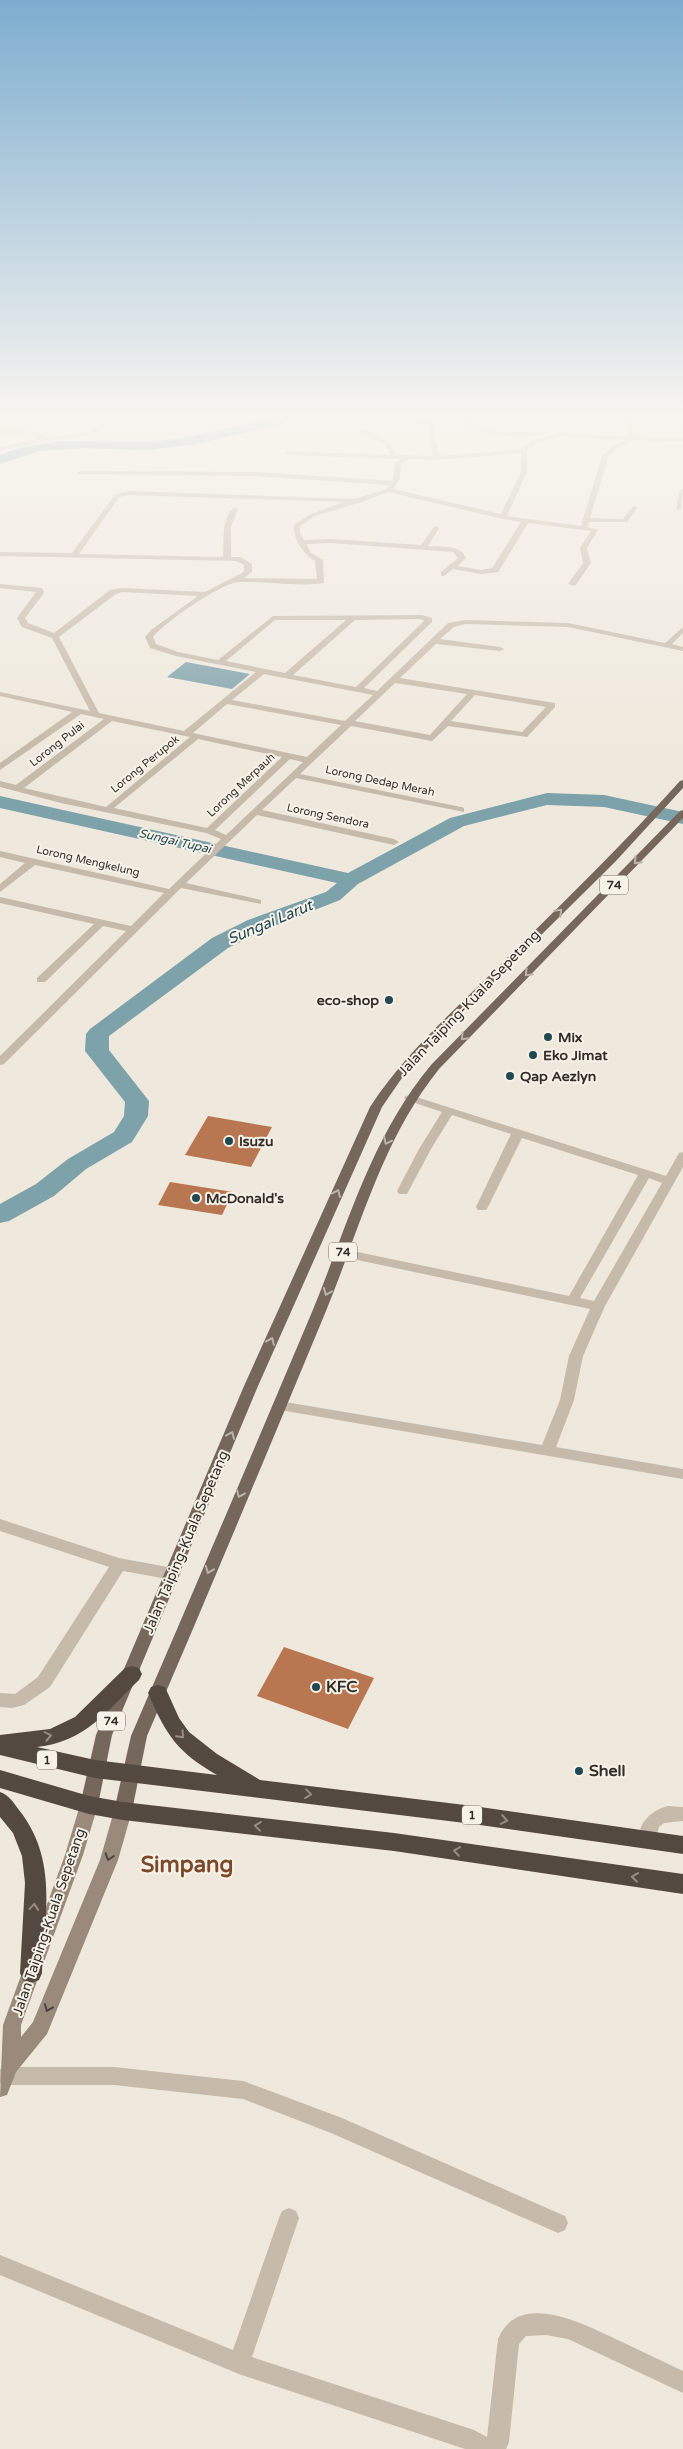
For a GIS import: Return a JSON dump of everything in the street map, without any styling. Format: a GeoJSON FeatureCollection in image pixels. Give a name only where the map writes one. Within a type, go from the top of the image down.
{"type":"FeatureCollection","features":[{"type":"Feature","properties":{"kind":"highway"},"geometry":{"type":"LineString","coordinates":[[0,1743],[53,1737],[82,1723],[132,1674]]}},
{"type":"Feature","properties":{"kind":"highway"},"geometry":{"type":"LineString","coordinates":[[158,1693],[173,1727],[191,1747],[260,1788]]}},
{"type":"Feature","properties":{"kind":"highway","name":"1"},"geometry":{"type":"LineString","coordinates":[[0,1748],[95,1769],[473,1815],[683,1845]]}},
{"type":"Feature","properties":{"kind":"highway","name":"1"},"geometry":{"type":"LineString","coordinates":[[0,1779],[88,1805],[123,1811],[394,1842],[683,1884]]}},
{"type":"Feature","properties":{"kind":"highway"},"geometry":{"type":"LineString","coordinates":[[0,1801],[21,1828],[33,1856],[36,1883],[31,1973]]}},
{"type":"Feature","properties":{"kind":"main road","name":"Jalan Taiping-Kuala Sepetang"},"geometry":{"type":"LineString","coordinates":[[4,2077],[12,2025],[74,1855],[104,1735],[132,1674],[251,1386],[356,1150],[384,1092],[437,1032],[648,822],[683,783]]}},
{"type":"Feature","properties":{"kind":"main road","name":"Jalan Taiping-Kuala Sepetang"},"geometry":{"type":"LineString","coordinates":[[4,2077],[40,2028],[109,1860],[123,1811],[140,1736],[343,1253],[384,1149],[410,1098],[435,1067],[672,827],[683,813]]}},
{"type":"Feature","properties":{"kind":"street"},"geometry":{"type":"LineString","coordinates":[[74,556],[96,525]]}},
{"type":"Feature","properties":{"kind":"street"},"geometry":{"type":"LineString","coordinates":[[227,559],[229,525]]}},
{"type":"Feature","properties":{"kind":"street"},"geometry":{"type":"LineString","coordinates":[[239,580],[321,581],[319,560],[308,554],[297,533],[297,525]]}},
{"type":"Feature","properties":{"kind":"street"},"geometry":{"type":"LineString","coordinates":[[452,567],[481,572],[495,570],[522,525]]}},
{"type":"Feature","properties":{"kind":"street"},"geometry":{"type":"LineString","coordinates":[[561,525],[595,531],[583,545],[582,550],[587,563],[572,584]]}},
{"type":"Feature","properties":{"kind":"street"},"geometry":{"type":"LineString","coordinates":[[424,547],[436,528]]}},
{"type":"Feature","properties":{"kind":"street"},"geometry":{"type":"LineString","coordinates":[[302,542],[331,541],[448,548],[460,553],[462,558],[444,574]]}},
{"type":"Feature","properties":{"kind":"street"},"geometry":{"type":"LineString","coordinates":[[0,554],[237,559],[248,564],[248,572],[239,580],[206,594],[158,627],[152,633],[149,641],[162,650],[380,694]]}},
{"type":"Feature","properties":{"kind":"street"},"geometry":{"type":"LineString","coordinates":[[0,586],[39,590],[40,593],[21,618],[25,625],[56,636],[96,714]]}},
{"type":"Feature","properties":{"kind":"street"},"geometry":{"type":"LineString","coordinates":[[56,636],[113,592],[122,590],[206,594]]}},
{"type":"Feature","properties":{"kind":"street"},"geometry":{"type":"LineString","coordinates":[[288,676],[354,617]]}},
{"type":"Feature","properties":{"kind":"street"},"geometry":{"type":"LineString","coordinates":[[220,662],[273,618],[422,617],[429,620],[359,689]]}},
{"type":"Feature","properties":{"kind":"street"},"geometry":{"type":"LineString","coordinates":[[0,1062],[175,888],[257,812],[308,760],[317,755],[451,625],[464,622],[552,623],[585,628],[683,649]]}},
{"type":"Feature","properties":{"kind":"street"},"geometry":{"type":"LineString","coordinates":[[666,646],[683,629]]}},
{"type":"Feature","properties":{"kind":"street"},"geometry":{"type":"LineString","coordinates":[[434,641],[500,649]]}},
{"type":"Feature","properties":{"kind":"street"},"geometry":{"type":"LineString","coordinates":[[186,734],[262,670]]}},
{"type":"Feature","properties":{"kind":"street"},"geometry":{"type":"LineString","coordinates":[[394,680],[552,705],[524,735],[446,723]]}},
{"type":"Feature","properties":{"kind":"street"},"geometry":{"type":"LineString","coordinates":[[226,701],[432,738],[473,692]]}},
{"type":"Feature","properties":{"kind":"street"},"geometry":{"type":"LineString","coordinates":[[0,694],[308,760]]}},
{"type":"Feature","properties":{"kind":"street"},"geometry":{"type":"LineString","coordinates":[[0,767],[78,711]]}},
{"type":"Feature","properties":{"kind":"street","name":"Lorong Pulai"},"geometry":{"type":"LineString","coordinates":[[18,788],[110,718]]}},
{"type":"Feature","properties":{"kind":"street","name":"Lorong Perupok"},"geometry":{"type":"LineString","coordinates":[[107,810],[197,736]]}},
{"type":"Feature","properties":{"kind":"street","name":"Lorong Merpauh"},"geometry":{"type":"LineString","coordinates":[[209,831],[288,756]]}},
{"type":"Feature","properties":{"kind":"street","name":"Lorong Dedap Merah"},"geometry":{"type":"LineString","coordinates":[[294,774],[461,810]]}},
{"type":"Feature","properties":{"kind":"street"},"geometry":{"type":"LineString","coordinates":[[0,784],[61,800],[209,831],[225,842]]}},
{"type":"Feature","properties":{"kind":"street","name":"Lorong Sendora"},"geometry":{"type":"LineString","coordinates":[[257,812],[394,842]]}},
{"type":"Feature","properties":{"kind":"street","name":"Lorong Mengkelung"},"geometry":{"type":"LineString","coordinates":[[0,854],[257,902]]}},
{"type":"Feature","properties":{"kind":"street"},"geometry":{"type":"LineString","coordinates":[[0,889],[33,861]]}},
{"type":"Feature","properties":{"kind":"street"},"geometry":{"type":"LineString","coordinates":[[0,900],[133,930]]}},
{"type":"Feature","properties":{"kind":"street"},"geometry":{"type":"LineString","coordinates":[[41,980],[100,924]]}},
{"type":"Feature","properties":{"kind":"street"},"geometry":{"type":"LineString","coordinates":[[410,1098],[669,1182]]}},
{"type":"Feature","properties":{"kind":"street"},"geometry":{"type":"LineString","coordinates":[[403,1191],[425,1149],[449,1111]]}},
{"type":"Feature","properties":{"kind":"street"},"geometry":{"type":"LineString","coordinates":[[482,1207],[518,1133]]}},
{"type":"Feature","properties":{"kind":"street"},"geometry":{"type":"LineString","coordinates":[[547,1451],[567,1400],[576,1356],[598,1306],[683,1156]]}},
{"type":"Feature","properties":{"kind":"street"},"geometry":{"type":"LineString","coordinates":[[572,1301],[645,1174]]}},
{"type":"Feature","properties":{"kind":"street"},"geometry":{"type":"LineString","coordinates":[[343,1253],[598,1306]]}},
{"type":"Feature","properties":{"kind":"street"},"geometry":{"type":"LineString","coordinates":[[279,1406],[683,1474]]}},
{"type":"Feature","properties":{"kind":"street"},"geometry":{"type":"LineString","coordinates":[[0,1525],[119,1564],[173,1574]]}},
{"type":"Feature","properties":{"kind":"street"},"geometry":{"type":"LineString","coordinates":[[0,1700],[5,1702],[27,1696],[44,1682],[119,1564]]}},
{"type":"Feature","properties":{"kind":"street"},"geometry":{"type":"LineString","coordinates":[[648,1840],[649,1828],[656,1818],[667,1812],[683,1814]]}},
{"type":"Feature","properties":{"kind":"street"},"geometry":{"type":"LineString","coordinates":[[4,2077],[114,2076],[243,2090],[335,2125],[558,2223]]}},
{"type":"Feature","properties":{"kind":"street"},"geometry":{"type":"LineString","coordinates":[[239,2364],[289,2218]]}},
{"type":"Feature","properties":{"kind":"street"},"geometry":{"type":"LineString","coordinates":[[0,2265],[239,2364],[474,2441],[485,2449]]}},
{"type":"Feature","properties":{"kind":"street"},"geometry":{"type":"LineString","coordinates":[[493,2449],[498,2442],[509,2339],[521,2326],[546,2324],[570,2329],[683,2382]]}},
{"type":"Feature","properties":{"kind":"water"},"geometry":{"type":"Polygon","coordinates":[[[186,662],[250,674],[232,689],[167,677],[186,662]]]}},
{"type":"Feature","properties":{"kind":"building","name":"Isuzu"},"geometry":{"type":"Polygon","coordinates":[[[208,1116],[272,1127],[251,1167],[185,1155],[208,1116]]]}},
{"type":"Feature","properties":{"kind":"building","name":"McDonald's"},"geometry":{"type":"Polygon","coordinates":[[[170,1182],[233,1192],[222,1215],[158,1205],[170,1182]]]}},
{"type":"Feature","properties":{"kind":"building","name":"KFC"},"geometry":{"type":"Polygon","coordinates":[[[284,1647],[374,1678],[348,1729],[257,1696],[284,1647]]]}},
{"type":"Feature","properties":{"kind":"waterway","name":"Sungai Larut"},"geometry":{"type":"LineString","coordinates":[[351,880],[457,822],[547,799],[604,801],[683,818]]}},
{"type":"Feature","properties":{"kind":"waterway","name":"Sungai Tupai"},"geometry":{"type":"LineString","coordinates":[[0,802],[351,880]]}},
{"type":"Feature","properties":{"kind":"waterway","name":"Sungai Larut"},"geometry":{"type":"LineString","coordinates":[[0,1215],[45,1190],[77,1164],[123,1137],[136,1116],[137,1101],[97,1051],[98,1034],[220,943],[256,925],[333,896],[351,880]]}},
{"type":"Feature","properties":{"kind":"place","name":"eco-shop"},"geometry":{"type":"Point","coordinates":[389,1000]}},
{"type":"Feature","properties":{"kind":"place","name":"Mix"},"geometry":{"type":"Point","coordinates":[548,1037]}},
{"type":"Feature","properties":{"kind":"place","name":"Eko Jimat"},"geometry":{"type":"Point","coordinates":[533,1055]}},
{"type":"Feature","properties":{"kind":"place","name":"Qap Aezlyn"},"geometry":{"type":"Point","coordinates":[510,1076]}},
{"type":"Feature","properties":{"kind":"place","name":"Isuzu"},"geometry":{"type":"Point","coordinates":[229,1141]}},
{"type":"Feature","properties":{"kind":"place","name":"McDonald's"},"geometry":{"type":"Point","coordinates":[196,1198]}},
{"type":"Feature","properties":{"kind":"place","name":"KFC"},"geometry":{"type":"Point","coordinates":[316,1687]}},
{"type":"Feature","properties":{"kind":"place","name":"Shell"},"geometry":{"type":"Point","coordinates":[579,1771]}},
{"type":"Feature","properties":{"kind":"district","name":"Simpang"},"geometry":{"type":"Point","coordinates":[187,1865]}}]}
